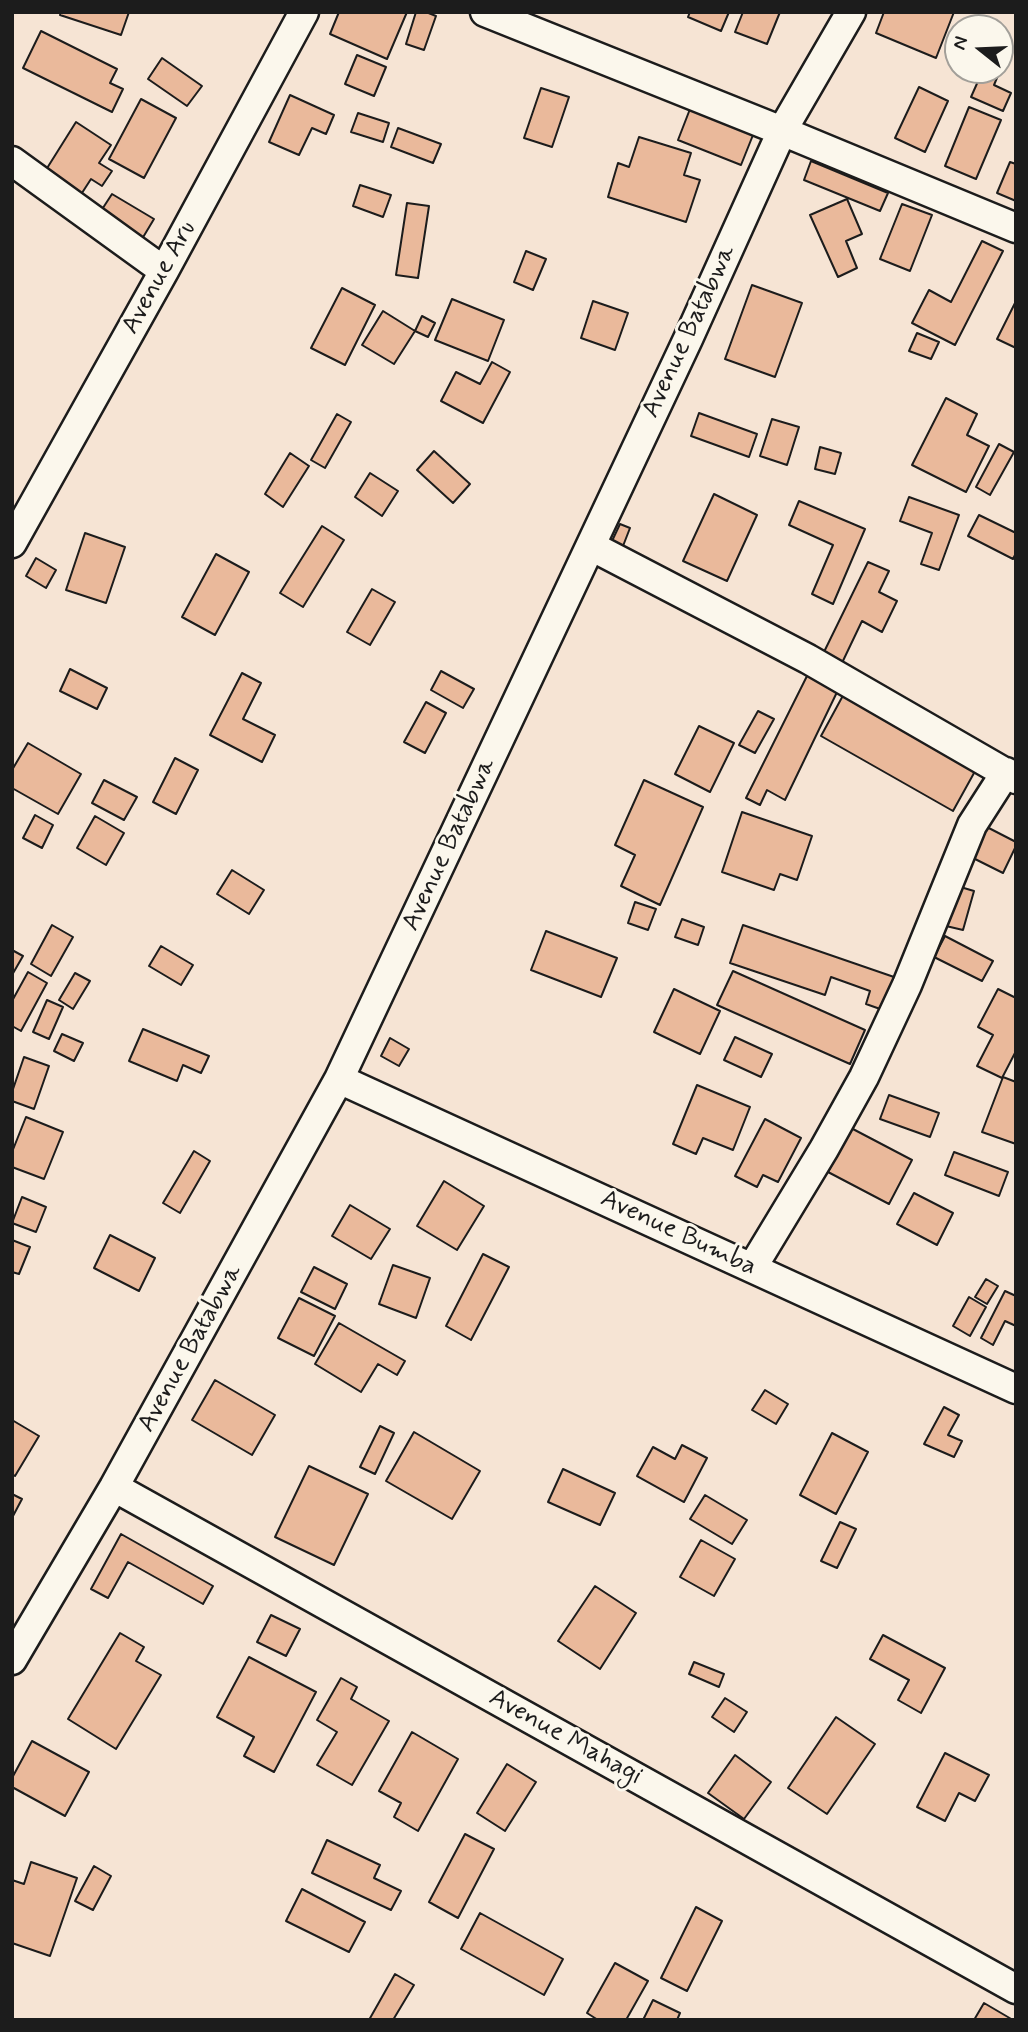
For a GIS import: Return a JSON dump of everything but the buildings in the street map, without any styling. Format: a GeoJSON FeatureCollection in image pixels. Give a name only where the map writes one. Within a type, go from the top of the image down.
{"type":"FeatureCollection","features":[{"type":"Feature","properties":{"kind":"street","name":"Avenue Aru"},"geometry":{"type":"LineString","coordinates":[[12,543],[164,271],[304,12]]}},
{"type":"Feature","properties":{"kind":"street"},"geometry":{"type":"LineString","coordinates":[[485,12],[1016,228]]}},
{"type":"Feature","properties":{"kind":"street","name":"Avenue Batabwa"},"geometry":{"type":"LineString","coordinates":[[12,1660],[114,1487],[340,1079],[688,339],[782,131],[851,12]]}},
{"type":"Feature","properties":{"kind":"street"},"geometry":{"type":"LineString","coordinates":[[12,161],[164,271]]}},
{"type":"Feature","properties":{"kind":"street"},"geometry":{"type":"LineString","coordinates":[[591,545],[808,659],[1011,776],[972,825],[907,985],[864,1077],[752,1268]]}},
{"type":"Feature","properties":{"kind":"street","name":"Avenue Bumba"},"geometry":{"type":"LineString","coordinates":[[340,1079],[1016,1389]]}},
{"type":"Feature","properties":{"kind":"street","name":"Avenue Mahagi"},"geometry":{"type":"LineString","coordinates":[[114,1487],[1016,1989]]}}]}
